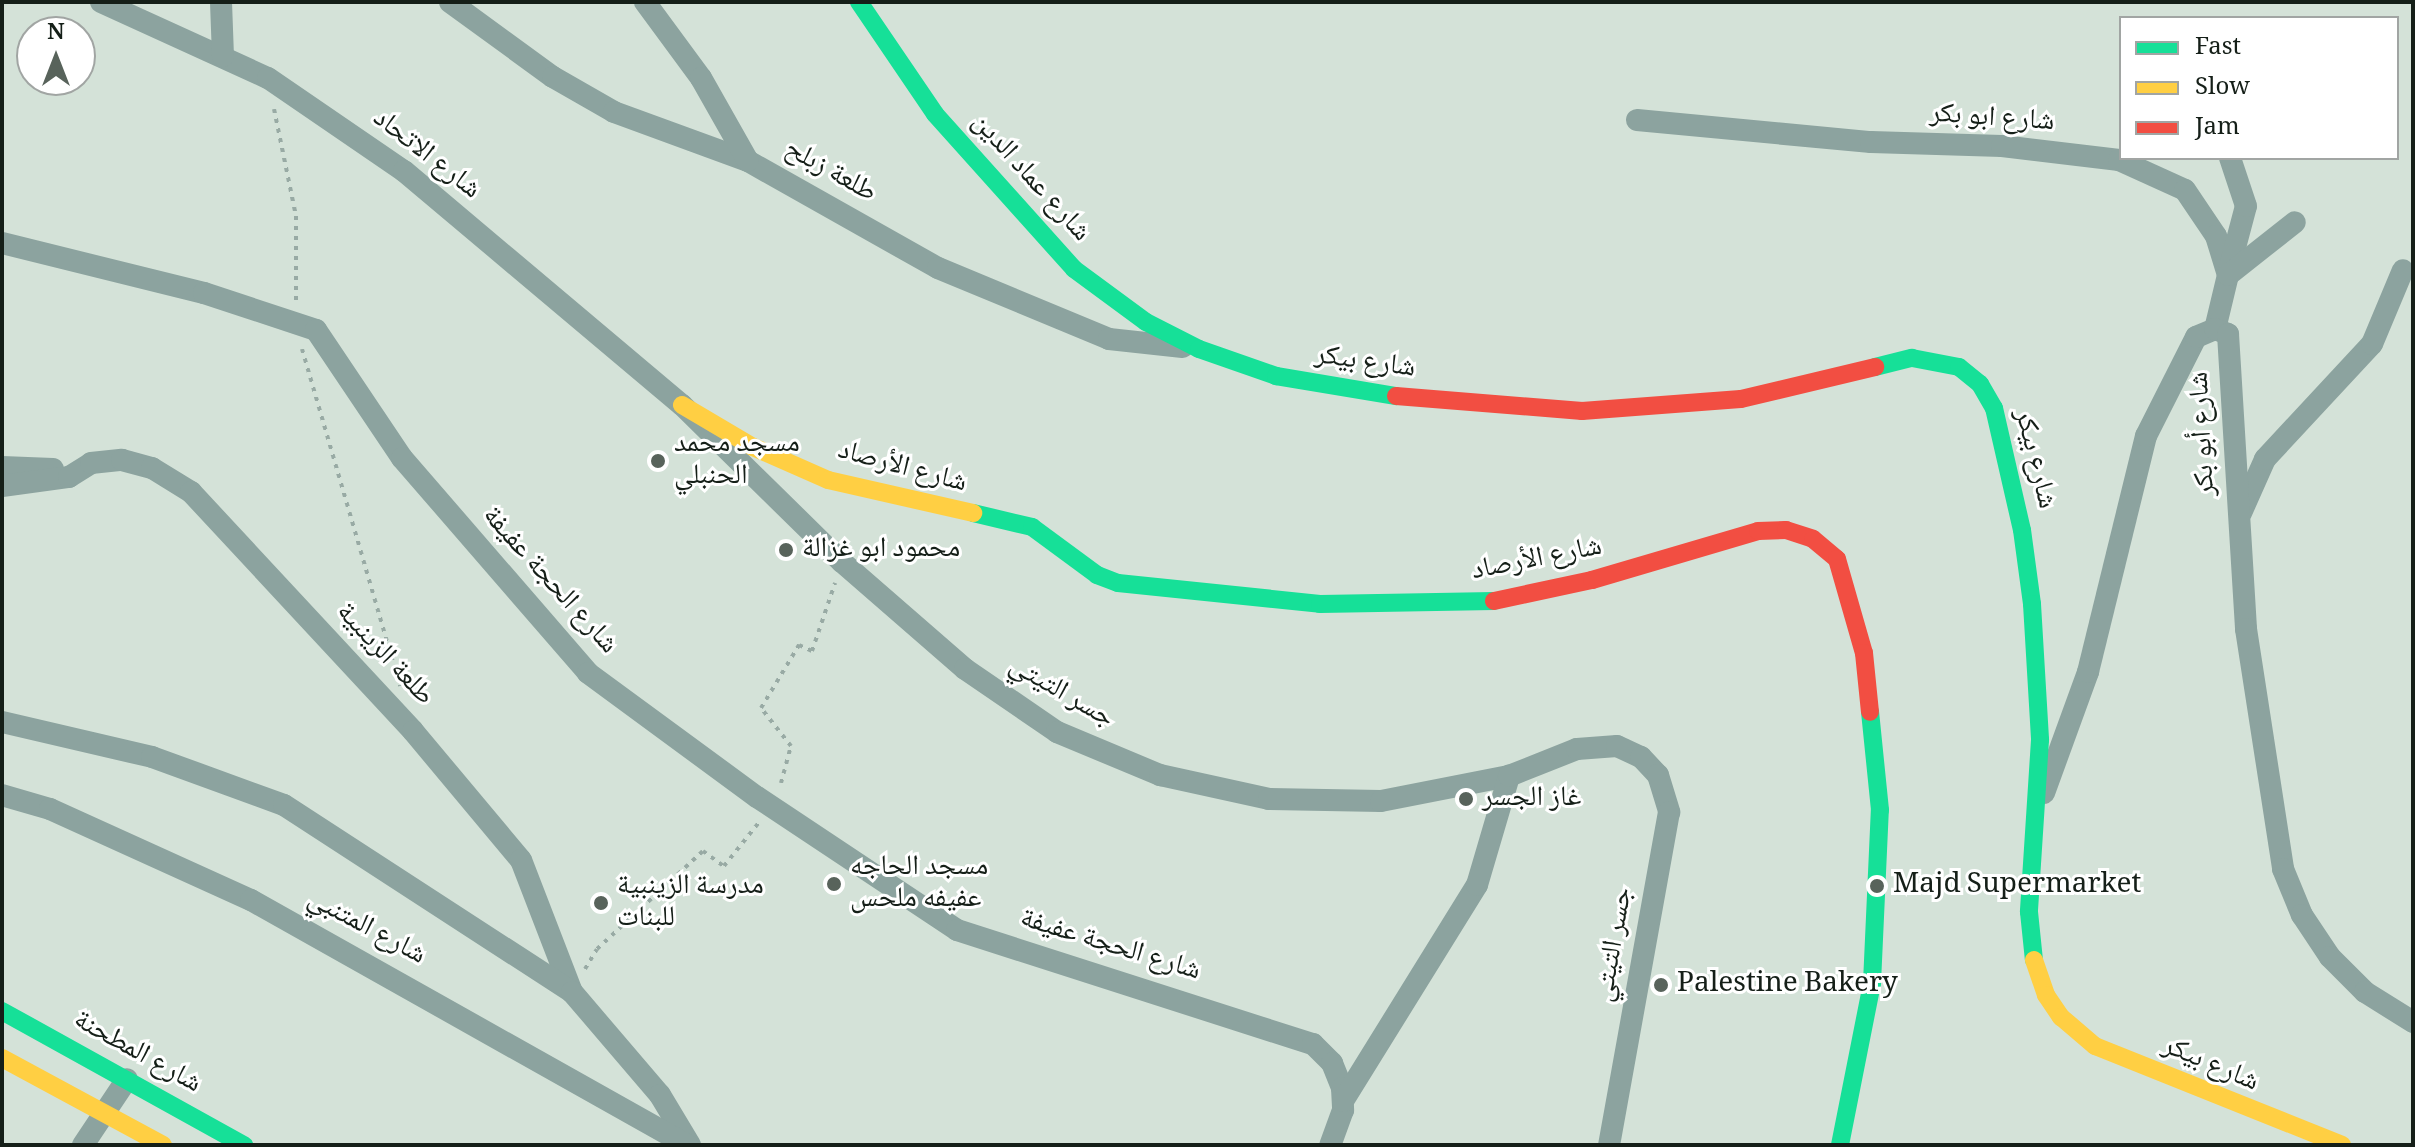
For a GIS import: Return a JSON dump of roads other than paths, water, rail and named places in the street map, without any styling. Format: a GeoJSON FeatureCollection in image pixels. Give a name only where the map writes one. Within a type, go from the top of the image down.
{"type":"FeatureCollection","features":[{"type":"Feature","properties":{"kind":"street","name":"شارع الاتحاد"},"geometry":{"type":"LineString","coordinates":[[101,2],[268,78],[404,171],[682,405]]}},
{"type":"Feature","properties":{"kind":"street"},"geometry":{"type":"LineString","coordinates":[[221,2],[223,56]]}},
{"type":"Feature","properties":{"kind":"street","name":"طلعة زبلح"},"geometry":{"type":"LineString","coordinates":[[450,2],[553,77],[614,112],[748,161],[938,268],[1109,339],[1199,349]]}},
{"type":"Feature","properties":{"kind":"street"},"geometry":{"type":"LineString","coordinates":[[645,2],[701,78],[748,161]]}},
{"type":"Feature","properties":{"kind":"street","name":"شارع عماد الدين"},"geometry":{"type":"LineString","coordinates":[[859,2],[935,114],[1038,233],[1109,298],[1199,349]]}},
{"type":"Feature","properties":{"kind":"street","name":"شارع ابو بكر"},"geometry":{"type":"LineString","coordinates":[[1637,120],[1871,142],[2002,146],[2119,160],[2185,190],[2216,236],[2228,275]]}},
{"type":"Feature","properties":{"kind":"street"},"geometry":{"type":"LineString","coordinates":[[2215,329],[2246,206],[2231,160]]}},
{"type":"Feature","properties":{"kind":"street"},"geometry":{"type":"LineString","coordinates":[[2228,275],[2295,222]]}},
{"type":"Feature","properties":{"kind":"street","name":"شارع الحجة عفيفة"},"geometry":{"type":"LineString","coordinates":[[2,243],[294,320],[316,330],[402,458],[588,673],[771,807],[957,930],[1214,1009],[1313,1044],[1332,1063],[1343,1101]]}},
{"type":"Feature","properties":{"kind":"street"},"geometry":{"type":"LineString","coordinates":[[2239,518],[2265,459],[2372,344],[2403,270]]}},
{"type":"Feature","properties":{"kind":"street","name":"شارع أبو بكر"},"geometry":{"type":"LineString","coordinates":[[2035,821],[2088,672],[2146,436],[2196,337],[2215,329],[2228,334],[2246,629],[2283,869],[2302,915],[2330,957],[2365,992],[2413,1022]]}},
{"type":"Feature","properties":{"kind":"street","name":"شارع بيكر"},"geometry":{"type":"LineString","coordinates":[[1199,349],[1276,376],[1348,392],[1582,411],[1741,399],[1912,358],[1959,367],[1980,384],[1994,408],[2022,530],[2038,677],[2035,821],[2029,881],[2032,954],[2046,995],[2061,1017],[2095,1046],[2266,1119],[2342,1145]]}},
{"type":"Feature","properties":{"kind":"street","name":"جسر التيتي"},"geometry":{"type":"LineString","coordinates":[[682,405],[842,562],[965,669],[1025,712],[1090,748],[1160,775],[1232,793],[1344,803],[1418,796],[1510,775],[1577,749],[1617,746],[1650,765],[1667,799],[1667,825],[1609,1145]]}},
{"type":"Feature","properties":{"kind":"street","name":"شارع الأرصاد"},"geometry":{"type":"LineString","coordinates":[[682,405],[753,447],[828,480],[1032,527],[1097,575],[1118,583],[1320,604],[1484,603],[1592,580],[1758,531],[1786,530],[1813,539],[1837,559],[1864,653],[1880,810],[1872,983],[1840,1145]]}},
{"type":"Feature","properties":{"kind":"street","name":"طلعة الزينبية"},"geometry":{"type":"LineString","coordinates":[[75,474],[91,463],[122,460],[152,468],[191,492],[413,731],[521,860],[572,992]]}},
{"type":"Feature","properties":{"kind":"street"},"geometry":{"type":"LineString","coordinates":[[2,467],[75,474]]}},
{"type":"Feature","properties":{"kind":"street"},"geometry":{"type":"LineString","coordinates":[[2,486],[75,474]]}},
{"type":"Feature","properties":{"kind":"street"},"geometry":{"type":"LineString","coordinates":[[2,722],[152,757],[284,805],[572,992],[660,1095],[688,1145]]}},
{"type":"Feature","properties":{"kind":"street"},"geometry":{"type":"LineString","coordinates":[[1330,1145],[1343,1101],[1477,885],[1510,775]]}},
{"type":"Feature","properties":{"kind":"street","name":"شارع المتنبي"},"geometry":{"type":"LineString","coordinates":[[2,795],[50,809],[251,900],[688,1145]]}},
{"type":"Feature","properties":{"kind":"street","name":"شارع المطحنة"},"geometry":{"type":"LineString","coordinates":[[2,1011],[244,1145]]}},
{"type":"Feature","properties":{"kind":"street"},"geometry":{"type":"LineString","coordinates":[[2,1058],[163,1145]]}},
{"type":"Feature","properties":{"kind":"street"},"geometry":{"type":"LineString","coordinates":[[83,1145],[127,1079]]}},
{"type":"Feature","properties":{"kind":"place","name":"مسجد محمد الحنبلي"},"geometry":{"type":"Point","coordinates":[658,461]}},
{"type":"Feature","properties":{"kind":"place","name":"محمود ابو غزالة"},"geometry":{"type":"Point","coordinates":[786,550]}},
{"type":"Feature","properties":{"kind":"place","name":"غاز الجسر"},"geometry":{"type":"Point","coordinates":[1466,799]}},
{"type":"Feature","properties":{"kind":"place","name":"مسجد الحاجه عفيفه ملحس"},"geometry":{"type":"Point","coordinates":[834,884]}},
{"type":"Feature","properties":{"kind":"place","name":"Majd Supermarket"},"geometry":{"type":"Point","coordinates":[1877,886]}},
{"type":"Feature","properties":{"kind":"place","name":"مدرسة الزينبية للبنات"},"geometry":{"type":"Point","coordinates":[601,903]}},
{"type":"Feature","properties":{"kind":"place","name":"Palestine Bakery"},"geometry":{"type":"Point","coordinates":[1661,985]}}]}
